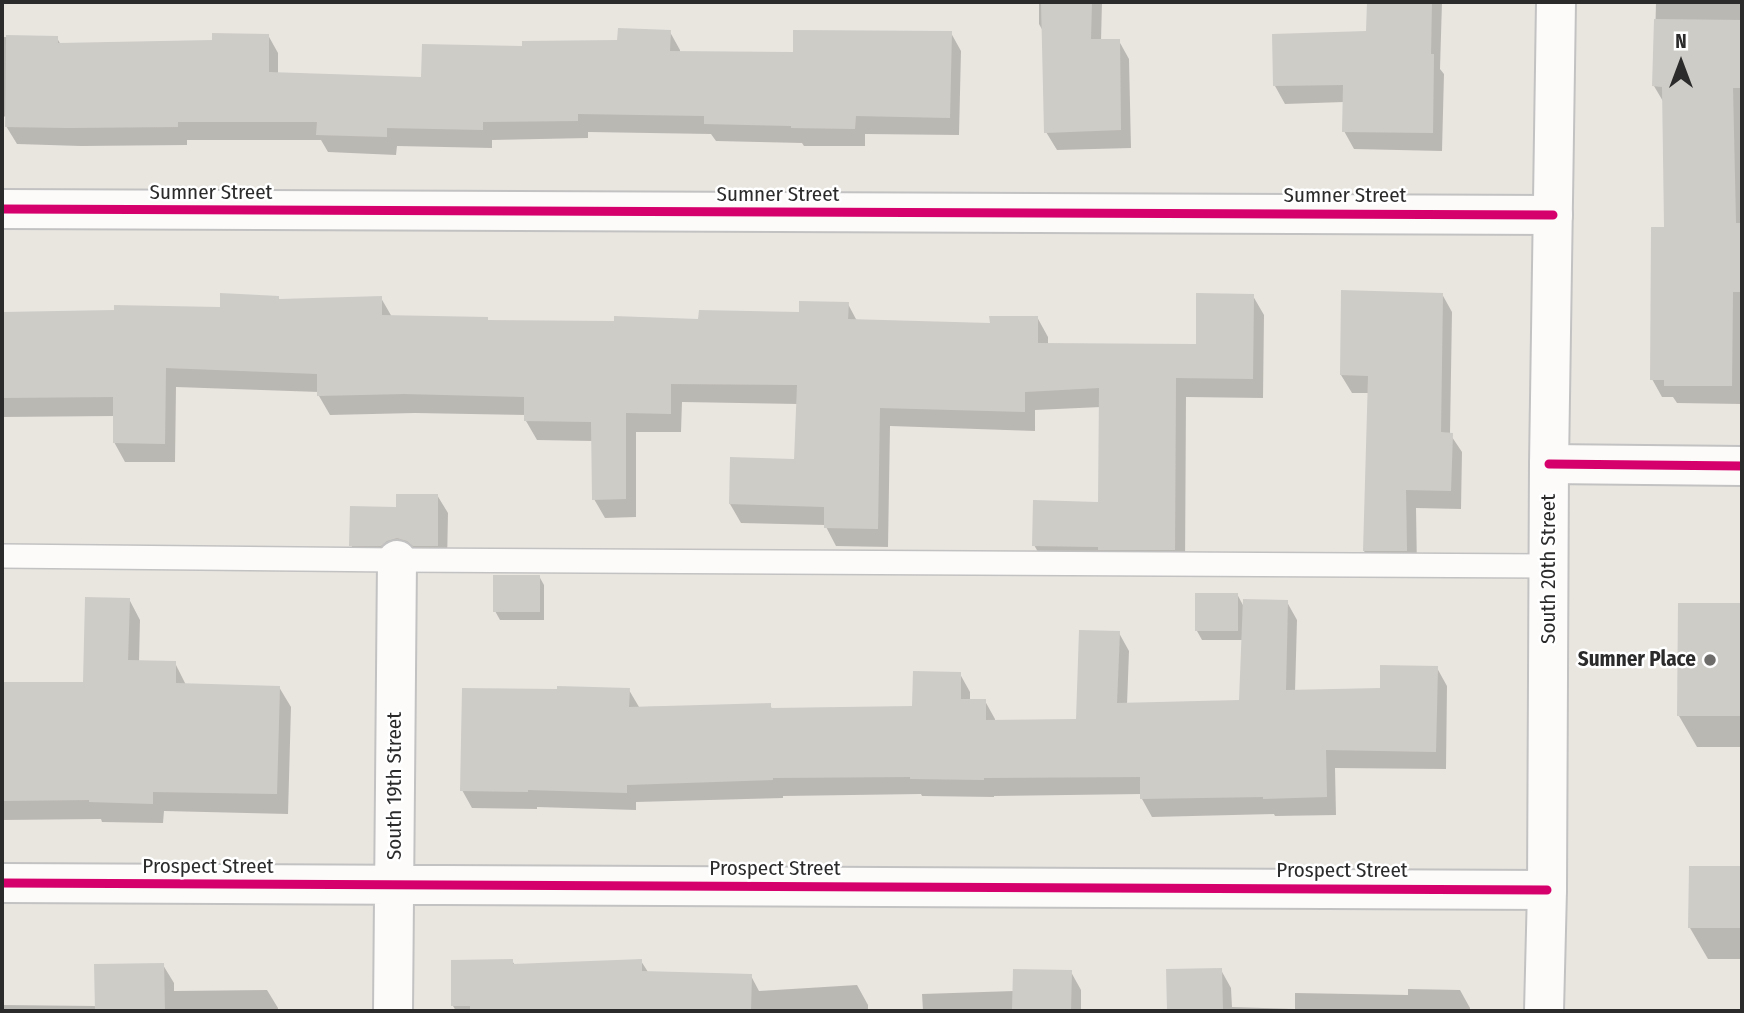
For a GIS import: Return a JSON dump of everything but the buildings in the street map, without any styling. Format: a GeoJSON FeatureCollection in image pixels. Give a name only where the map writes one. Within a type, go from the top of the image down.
{"type":"FeatureCollection","features":[{"type":"Feature","properties":{"kind":"street","name":"South 20th Street"},"geometry":{"type":"LineString","coordinates":[[1544,1011],[1556,2]]}},
{"type":"Feature","properties":{"kind":"street","name":"Sumner Street"},"geometry":{"type":"LineString","coordinates":[[2,209],[1553,215]]}},
{"type":"Feature","properties":{"kind":"street"},"geometry":{"type":"LineString","coordinates":[[1549,464],[1742,466]]}},
{"type":"Feature","properties":{"kind":"street","name":"South 19th Street"},"geometry":{"type":"LineString","coordinates":[[393,1011],[397,560]]}},
{"type":"Feature","properties":{"kind":"street","name":"Prospect Street"},"geometry":{"type":"LineString","coordinates":[[2,883],[1547,890]]}},
{"type":"Feature","properties":{"kind":"lane"},"geometry":{"type":"LineString","coordinates":[[2,556],[1549,566]]}},
{"type":"Feature","properties":{"kind":"cycle path"},"geometry":{"type":"LineString","coordinates":[[2,209],[1553,215]]}},
{"type":"Feature","properties":{"kind":"cycle path"},"geometry":{"type":"LineString","coordinates":[[1549,464],[1742,466]]}},
{"type":"Feature","properties":{"kind":"cycle path"},"geometry":{"type":"LineString","coordinates":[[2,883],[1547,890]]}},
{"type":"Feature","properties":{"kind":"place","name":"Sumner Place"},"geometry":{"type":"Point","coordinates":[1710,660]}}]}
